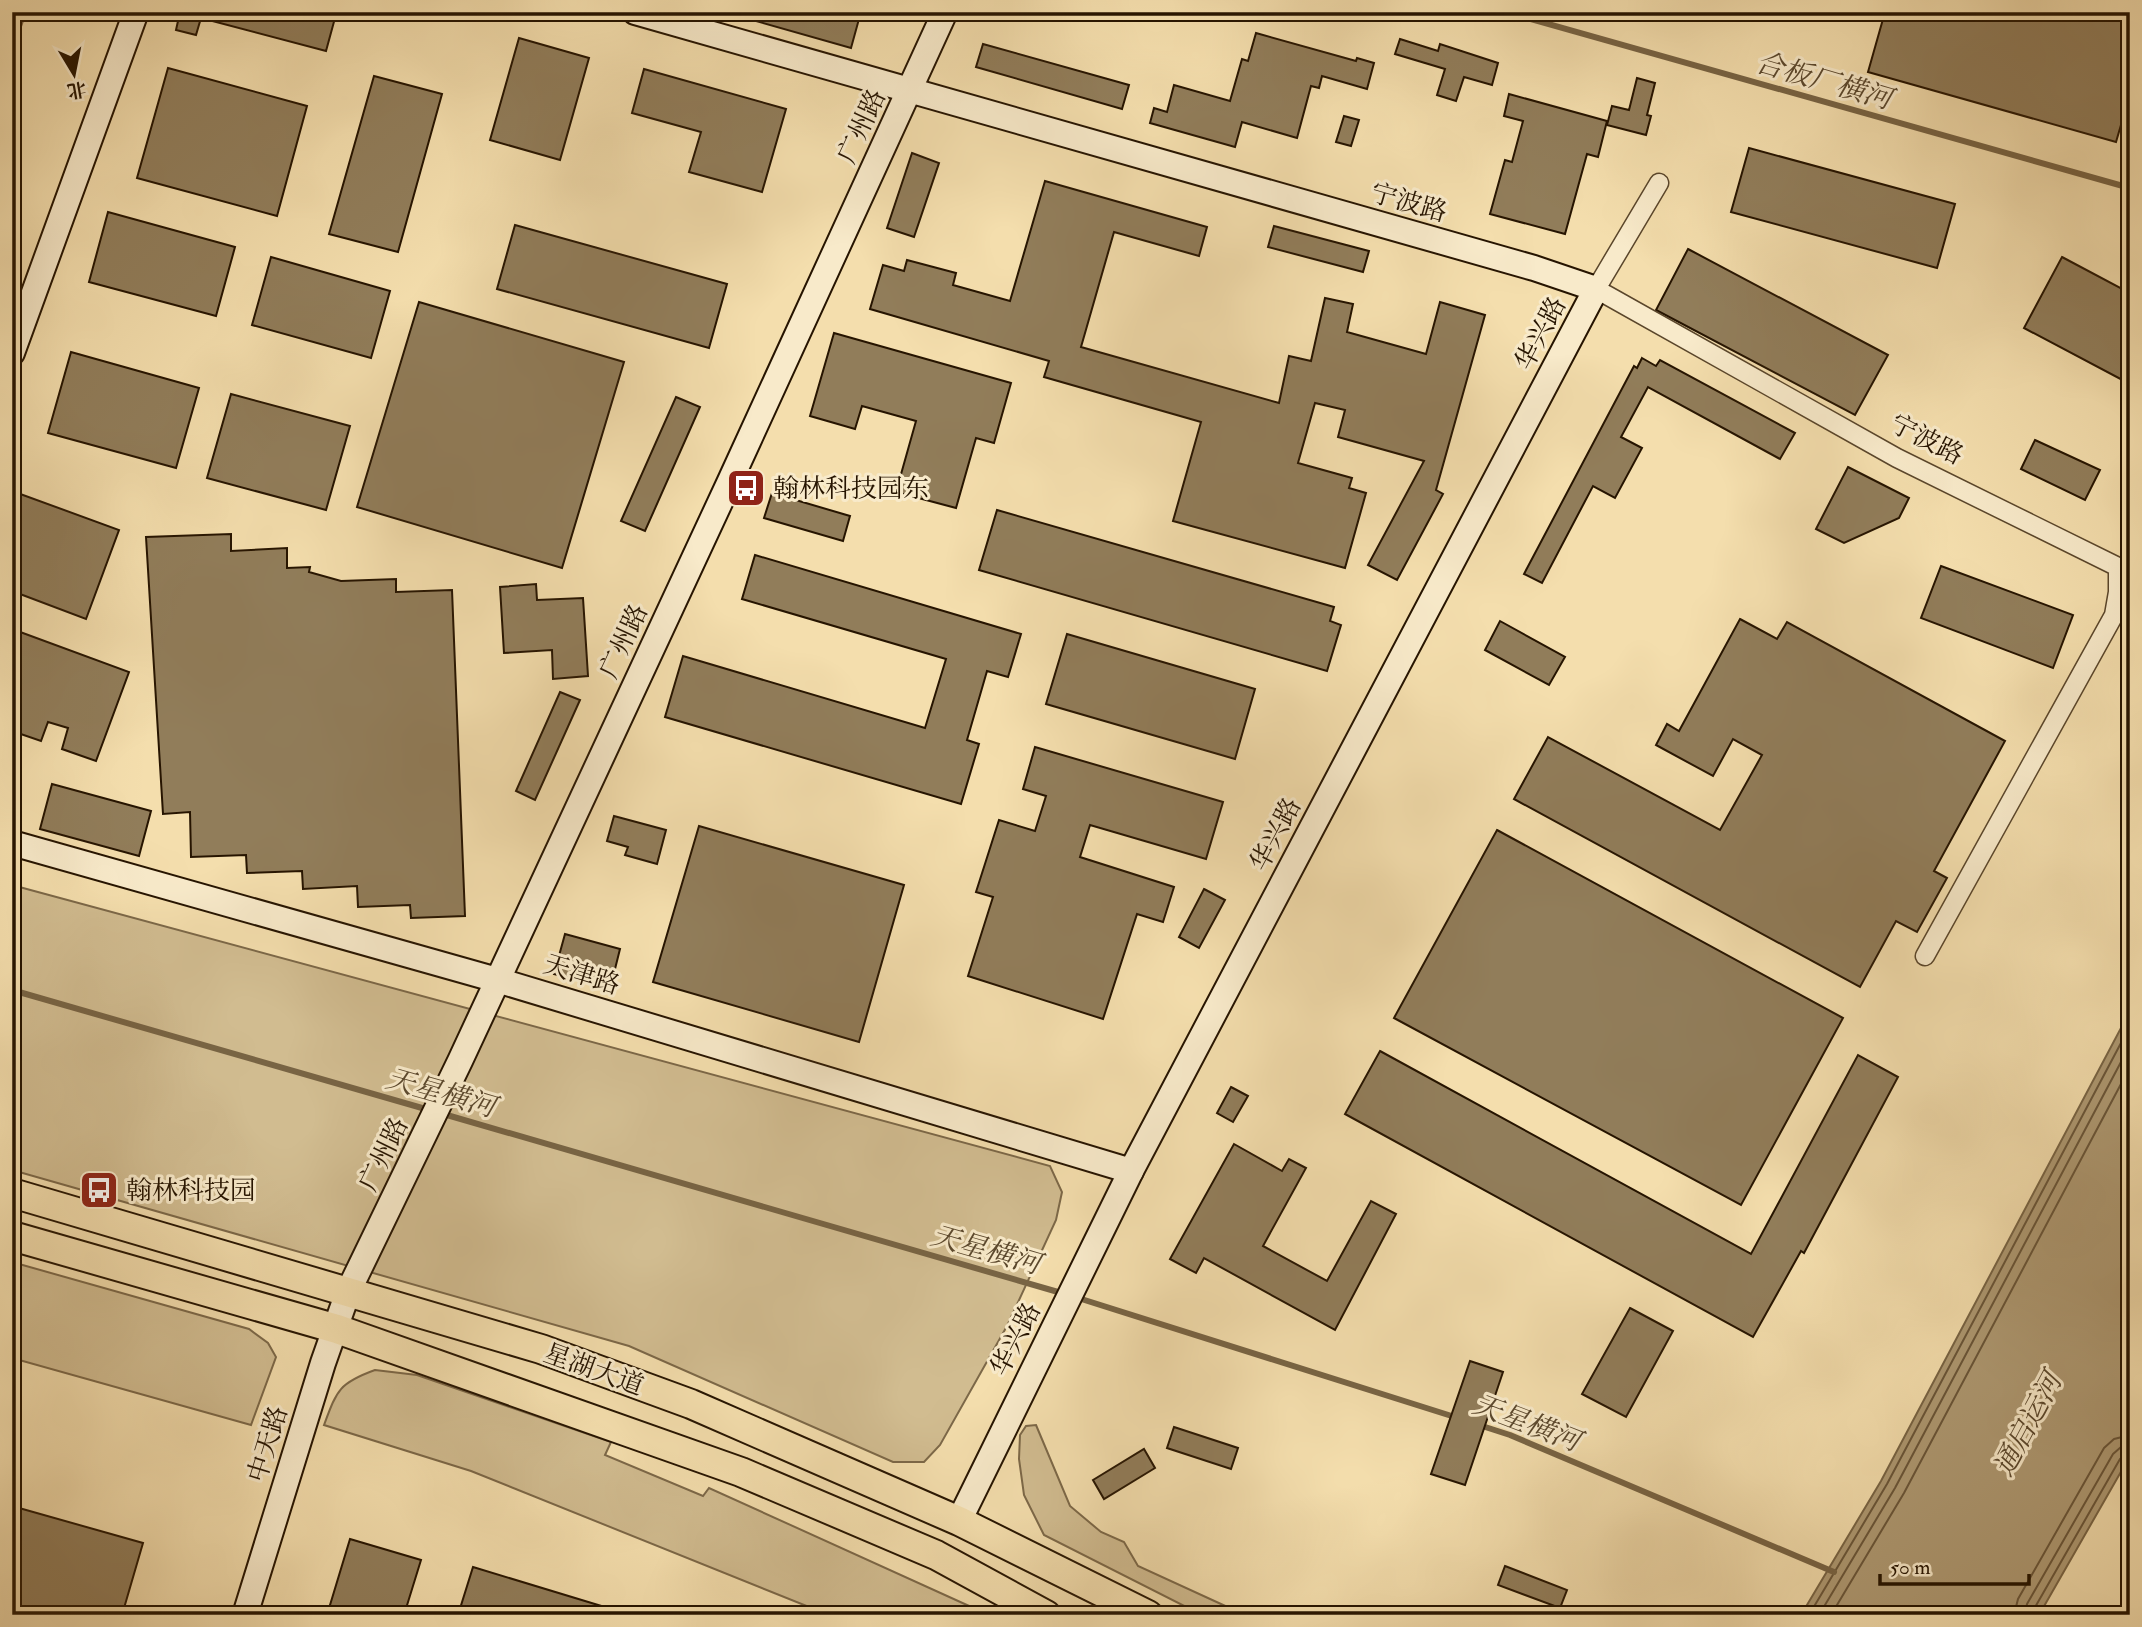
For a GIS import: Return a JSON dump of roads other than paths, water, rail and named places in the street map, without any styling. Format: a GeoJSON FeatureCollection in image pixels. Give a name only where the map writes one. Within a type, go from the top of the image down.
{"type":"FeatureCollection","features":[{"type":"Feature","properties":{"kind":"main road","name":"星湖大道"},"geometry":{"type":"LineString","coordinates":[[12,1193],[541,1349],[678,1399],[959,1521],[1148,1615]]}},
{"type":"Feature","properties":{"kind":"main road","name":"星湖大道"},"geometry":{"type":"LineString","coordinates":[[12,1236],[337,1329],[741,1472],[936,1555],[1046,1615]]}},
{"type":"Feature","properties":{"kind":"street"},"geometry":{"type":"LineString","coordinates":[[12,353],[18,321],[135,12]]}},
{"type":"Feature","properties":{"kind":"street","name":"宁波路"},"geometry":{"type":"LineString","coordinates":[[635,12],[1521,264],[1596,289],[1897,458],[2118,567],[2114,615],[1925,956]]}},
{"type":"Feature","properties":{"kind":"street","name":"广州路"},"geometry":{"type":"LineString","coordinates":[[348,1292],[460,1061],[945,12]]}},
{"type":"Feature","properties":{"kind":"street","name":"华兴路"},"geometry":{"type":"LineString","coordinates":[[959,1521],[1131,1171],[1596,289],[1659,183]]}},
{"type":"Feature","properties":{"kind":"street","name":"天津路"},"geometry":{"type":"LineString","coordinates":[[12,843],[497,980],[1131,1171]]}},
{"type":"Feature","properties":{"kind":"street","name":"中天路"},"geometry":{"type":"LineString","coordinates":[[245,1615],[323,1363],[348,1292]]}},
{"type":"Feature","properties":{"kind":"water","name":"通启运河"},"geometry":{"type":"Polygon","coordinates":[[[2130,1011],[2130,1456],[2039,1615],[1801,1615],[1881,1481],[2130,1011]]]}},
{"type":"Feature","properties":{"kind":"waterway"},"geometry":{"type":"LineString","coordinates":[[12,46],[24,12]]}},
{"type":"Feature","properties":{"kind":"waterway","name":"合板厂横河"},"geometry":{"type":"LineString","coordinates":[[1506,12],[2130,188]]}},
{"type":"Feature","properties":{"kind":"waterway","name":"天星横河"},"geometry":{"type":"LineString","coordinates":[[12,990],[429,1110]]}},
{"type":"Feature","properties":{"kind":"waterway","name":"天星横河"},"geometry":{"type":"LineString","coordinates":[[440,1113],[1065,1294]]}},
{"type":"Feature","properties":{"kind":"waterway","name":"天星横河"},"geometry":{"type":"LineString","coordinates":[[1075,1297],[1458,1418]]}},
{"type":"Feature","properties":{"kind":"waterway","name":"天星横河"},"geometry":{"type":"LineString","coordinates":[[1479,1425],[1510,1435],[1834,1572]]}},
{"type":"Feature","properties":{"kind":"place","name":"翰林科技园东"},"geometry":{"type":"Point","coordinates":[746,488]}},
{"type":"Feature","properties":{"kind":"place","name":"翰林科技园"},"geometry":{"type":"Point","coordinates":[99,1190]}}]}
